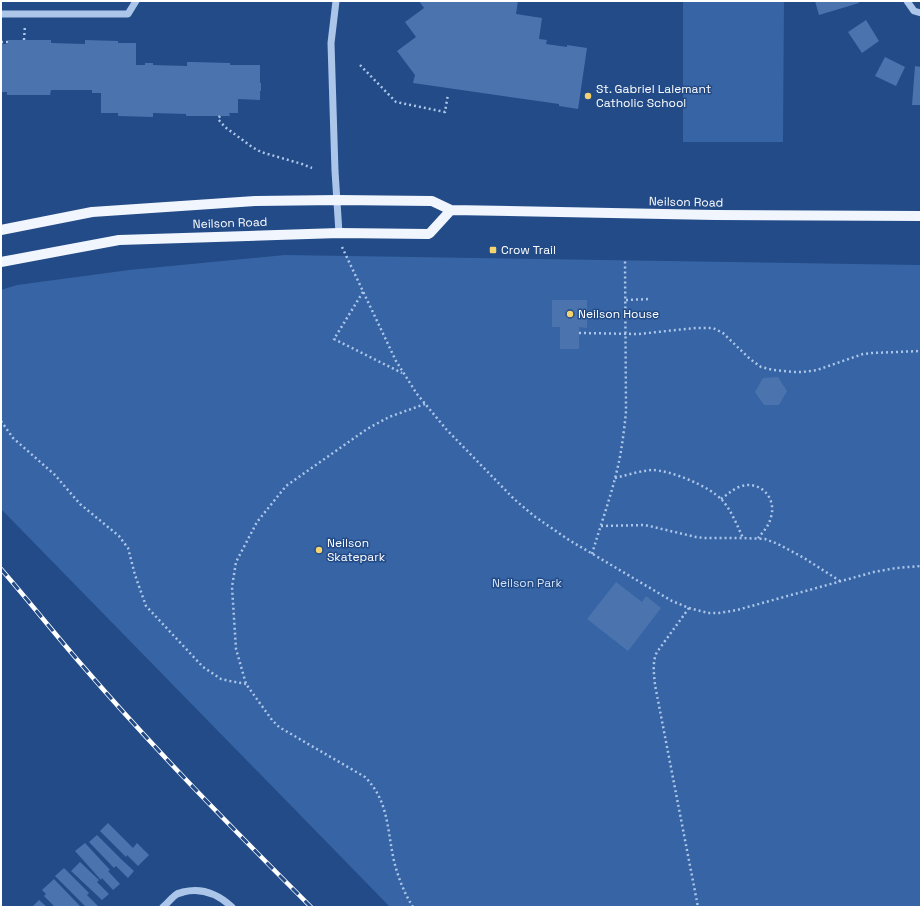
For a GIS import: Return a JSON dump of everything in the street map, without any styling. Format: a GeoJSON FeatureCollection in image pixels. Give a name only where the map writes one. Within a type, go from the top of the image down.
{"type":"FeatureCollection","features":[{"type":"Feature","properties":{"kind":"main road","name":"Neilson Road"},"geometry":{"type":"LineString","coordinates":[[1,230],[92,212],[255,201],[432,201],[451,210],[715,215],[921,216]]}},
{"type":"Feature","properties":{"kind":"main road","name":"Neilson Road"},"geometry":{"type":"LineString","coordinates":[[1,262],[119,240],[339,232],[430,234],[451,210]]}},
{"type":"Feature","properties":{"kind":"street"},"geometry":{"type":"LineString","coordinates":[[1,14],[128,14],[136,1]]}},
{"type":"Feature","properties":{"kind":"street"},"geometry":{"type":"LineString","coordinates":[[336,1],[331,43],[335,171],[339,232]]}},
{"type":"Feature","properties":{"kind":"street"},"geometry":{"type":"LineString","coordinates":[[907,1],[914,11],[921,13]]}},
{"type":"Feature","properties":{"kind":"street"},"geometry":{"type":"LineString","coordinates":[[164,907],[177,894],[200,890],[219,897],[232,907]]}},
{"type":"Feature","properties":{"kind":"path"},"geometry":{"type":"LineString","coordinates":[[24,40],[25,25]]}},
{"type":"Feature","properties":{"kind":"path"},"geometry":{"type":"LineString","coordinates":[[1,42],[8,42]]}},
{"type":"Feature","properties":{"kind":"path"},"geometry":{"type":"LineString","coordinates":[[360,65],[396,102],[445,112],[448,94]]}},
{"type":"Feature","properties":{"kind":"path"},"geometry":{"type":"LineString","coordinates":[[220,116],[218,119],[225,128],[252,147],[261,152],[312,168]]}},
{"type":"Feature","properties":{"kind":"path"},"geometry":{"type":"LineString","coordinates":[[339,232],[343,248],[396,361],[417,394],[446,429],[519,504],[549,527],[660,594],[689,608],[708,613],[719,613],[884,570],[921,566]]}},
{"type":"Feature","properties":{"kind":"path"},"geometry":{"type":"LineString","coordinates":[[592,554],[615,478],[624,431],[626,411],[626,260]]}},
{"type":"Feature","properties":{"kind":"path"},"geometry":{"type":"LineString","coordinates":[[363,292],[334,339],[403,373]]}},
{"type":"Feature","properties":{"kind":"path"},"geometry":{"type":"LineString","coordinates":[[626,300],[651,299]]}},
{"type":"Feature","properties":{"kind":"path"},"geometry":{"type":"LineString","coordinates":[[579,333],[652,333],[696,328],[713,328],[723,333],[758,365],[769,369],[793,372],[817,370],[863,354],[921,350]]}},
{"type":"Feature","properties":{"kind":"path"},"geometry":{"type":"LineString","coordinates":[[414,907],[406,895],[397,873],[385,810],[371,783],[365,777],[279,727],[272,720],[246,684],[236,648],[232,587],[236,562],[257,522],[286,486],[360,434],[389,417],[425,404]]}},
{"type":"Feature","properties":{"kind":"path"},"geometry":{"type":"LineString","coordinates":[[1,421],[13,438],[55,474],[80,504],[119,536],[128,548],[135,575],[146,606],[203,667],[222,679],[246,684]]}},
{"type":"Feature","properties":{"kind":"path"},"geometry":{"type":"LineString","coordinates":[[615,478],[645,471],[657,470],[708,488],[721,499],[743,538]]}},
{"type":"Feature","properties":{"kind":"path"},"geometry":{"type":"LineString","coordinates":[[721,499],[736,488],[744,486],[753,485],[766,492],[771,503],[772,513],[768,526],[757,538]]}},
{"type":"Feature","properties":{"kind":"path"},"geometry":{"type":"LineString","coordinates":[[601,526],[645,525],[696,537],[757,538],[768,540],[819,567],[840,581]]}},
{"type":"Feature","properties":{"kind":"path"},"geometry":{"type":"LineString","coordinates":[[689,608],[657,652],[654,658],[654,670],[655,685],[698,907]]}},
{"type":"Feature","properties":{"kind":"green space"},"geometry":{"type":"Polygon","coordinates":[[[683,1],[784,1],[783,142],[683,142],[683,1]]]}},
{"type":"Feature","properties":{"kind":"green space","name":"Neilson Park"},"geometry":{"type":"Polygon","coordinates":[[[285,255],[921,265],[921,907],[390,907],[1,509],[1,290],[17,285],[129,270],[285,255]]]}},
{"type":"Feature","properties":{"kind":"building"},"geometry":{"type":"Polygon","coordinates":[[[419,1],[518,1],[516,14],[542,18],[539,39],[547,40],[546,44],[587,48],[578,109],[559,106],[559,104],[413,83],[415,75],[397,51],[416,37],[405,22],[424,8],[419,1]]]}},
{"type":"Feature","properties":{"kind":"building"},"geometry":{"type":"Polygon","coordinates":[[[815,1],[858,1],[859,3],[819,15],[815,1]]]}},
{"type":"Feature","properties":{"kind":"building"},"geometry":{"type":"Polygon","coordinates":[[[866,20],[879,41],[862,53],[848,32],[866,20]]]}},
{"type":"Feature","properties":{"kind":"building"},"geometry":{"type":"Polygon","coordinates":[[[8,40],[51,40],[51,43],[85,44],[85,40],[136,43],[136,65],[153,63],[153,65],[187,66],[187,62],[192,62],[230,63],[230,65],[260,65],[260,100],[238,99],[238,113],[229,113],[230,116],[186,116],[186,114],[153,113],[153,117],[118,116],[118,113],[101,113],[101,93],[92,93],[92,90],[51,90],[50,95],[7,95],[7,92],[1,92],[1,44],[8,44],[8,40]]]}},
{"type":"Feature","properties":{"kind":"building"},"geometry":{"type":"Polygon","coordinates":[[[885,57],[905,67],[896,86],[875,76],[885,57]]]}},
{"type":"Feature","properties":{"kind":"building"},"geometry":{"type":"Polygon","coordinates":[[[915,66],[921,67],[921,105],[912,105],[915,66]]]}},
{"type":"Feature","properties":{"kind":"building","name":"Neilson House"},"geometry":{"type":"Polygon","coordinates":[[[552,300],[587,300],[587,328],[579,327],[579,349],[560,349],[560,327],[552,327],[552,300]]]}},
{"type":"Feature","properties":{"kind":"building"},"geometry":{"type":"Polygon","coordinates":[[[778,377],[787,391],[779,405],[764,405],[755,392],[763,378],[778,377]]]}},
{"type":"Feature","properties":{"kind":"building"},"geometry":{"type":"Polygon","coordinates":[[[616,582],[642,602],[646,596],[661,608],[628,651],[587,619],[616,582]]]}},
{"type":"Feature","properties":{"kind":"building"},"geometry":{"type":"Polygon","coordinates":[[[108,823],[133,848],[137,843],[149,855],[138,866],[127,855],[126,857],[100,831],[108,823]]]}},
{"type":"Feature","properties":{"kind":"building"},"geometry":{"type":"Polygon","coordinates":[[[97,835],[134,871],[128,878],[116,866],[114,868],[89,842],[97,835]]]}},
{"type":"Feature","properties":{"kind":"building"},"geometry":{"type":"Polygon","coordinates":[[[85,843],[110,870],[108,871],[120,884],[113,890],[102,878],[101,880],[75,851],[85,843]]]}},
{"type":"Feature","properties":{"kind":"building"},"geometry":{"type":"Polygon","coordinates":[[[80,862],[99,880],[97,882],[109,894],[102,900],[71,871],[80,862]]]}},
{"type":"Feature","properties":{"kind":"building"},"geometry":{"type":"Polygon","coordinates":[[[64,868],[89,893],[87,895],[99,907],[86,907],[55,876],[64,868]]]}},
{"type":"Feature","properties":{"kind":"building"},"geometry":{"type":"Polygon","coordinates":[[[54,879],[81,907],[55,907],[44,896],[46,894],[42,890],[54,879]]]}},
{"type":"Feature","properties":{"kind":"building"},"geometry":{"type":"Polygon","coordinates":[[[39,900],[47,907],[32,907],[39,900]]]}},
{"type":"Feature","properties":{"kind":"railway"},"geometry":{"type":"LineString","coordinates":[[1,569],[137,727],[223,818],[311,907]]}},
{"type":"Feature","properties":{"kind":"place","name":"St. Gabriel Lalemant Catholic School"},"geometry":{"type":"Point","coordinates":[588,96]}},
{"type":"Feature","properties":{"kind":"place","name":"Crow Trail"},"geometry":{"type":"Point","coordinates":[493,250]}},
{"type":"Feature","properties":{"kind":"place","name":"Neilson House"},"geometry":{"type":"Point","coordinates":[570,314]}},
{"type":"Feature","properties":{"kind":"place","name":"Neilson Skatepark"},"geometry":{"type":"Point","coordinates":[319,550]}}]}
